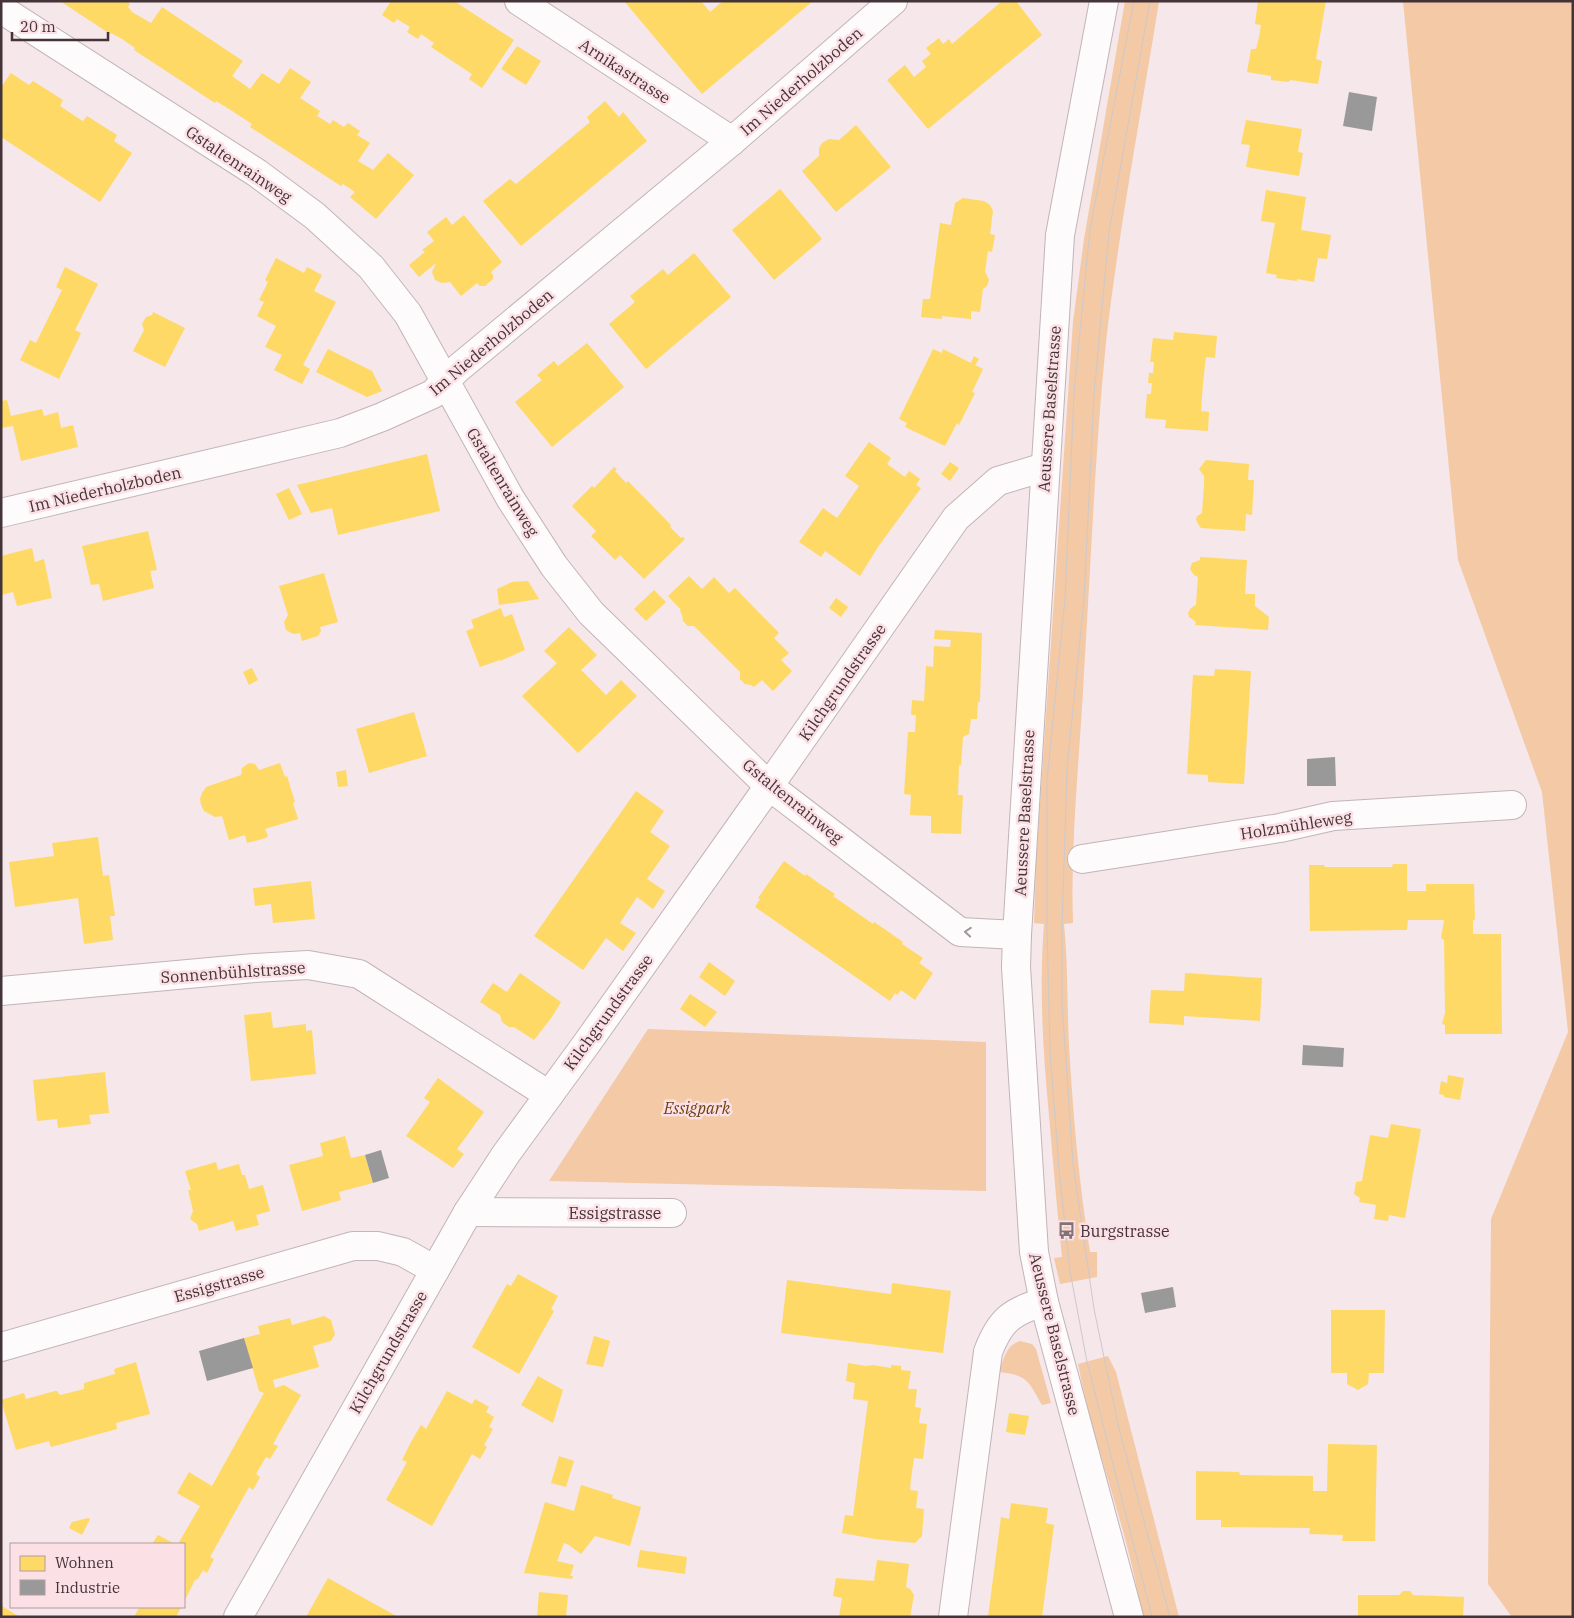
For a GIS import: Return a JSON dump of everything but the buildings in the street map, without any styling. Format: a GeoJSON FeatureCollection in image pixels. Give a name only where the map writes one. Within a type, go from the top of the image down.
{"type":"FeatureCollection","features":[{"type":"Feature","properties":{"kind":"street","name":"Arnikastrasse"},"geometry":{"type":"LineString","coordinates":[[518,1],[732,141]]}},
{"type":"Feature","properties":{"kind":"street","name":"Im Niederholzboden"},"geometry":{"type":"LineString","coordinates":[[1,513],[340,433],[433,394],[456,370],[732,141],[893,1]]}},
{"type":"Feature","properties":{"kind":"street","name":"Aeussere Baselstrasse"},"geometry":{"type":"LineString","coordinates":[[1104,1],[1060,235],[1017,935],[1017,977],[1034,1252],[1044,1302],[1129,1617]]}},
{"type":"Feature","properties":{"kind":"street","name":"Gstaltenrainweg"},"geometry":{"type":"LineString","coordinates":[[1,9],[257,173],[316,216],[371,267],[408,314],[510,498],[554,566],[585,605],[636,658],[769,786],[960,932],[1017,935]]}},
{"type":"Feature","properties":{"kind":"street","name":"Kilchgrundstrasse"},"geometry":{"type":"LineString","coordinates":[[238,1617],[468,1212],[506,1154],[769,786],[956,518],[998,481],[1045,467]]}},
{"type":"Feature","properties":{"kind":"street","name":"Holzmühleweg"},"geometry":{"type":"LineString","coordinates":[[1082,859],[1280,828],[1333,816],[1512,805]]}},
{"type":"Feature","properties":{"kind":"street","name":"Sonnenbühlstrasse"},"geometry":{"type":"LineString","coordinates":[[1,991],[254,968],[308,965],[359,974],[549,1095]]}},
{"type":"Feature","properties":{"kind":"street","name":"Essigstrasse"},"geometry":{"type":"LineString","coordinates":[[468,1212],[672,1213]]}},
{"type":"Feature","properties":{"kind":"street","name":"Essigstrasse"},"geometry":{"type":"LineString","coordinates":[[1,1347],[353,1246],[378,1246],[403,1252],[435,1270]]}},
{"type":"Feature","properties":{"kind":"street"},"geometry":{"type":"LineString","coordinates":[[953,1617],[988,1352],[996,1333],[1008,1318],[1025,1307],[1044,1302]]}},
{"type":"Feature","properties":{"kind":"green space"},"geometry":{"type":"Polygon","coordinates":[[[1125,1],[1159,1],[1124,214],[1106,342],[1096,465],[1076,798],[1072,892],[1073,923],[1064,924],[1072,1097],[1090,1252],[1097,1252],[1097,1277],[1060,1284],[1054,1258],[1062,1257],[1043,1044],[1042,972],[1044,924],[1034,923],[1036,862],[1073,322],[1084,239],[1125,1]]]}},
{"type":"Feature","properties":{"kind":"green space"},"geometry":{"type":"Polygon","coordinates":[[[1403,1],[1573,1],[1573,1617],[1512,1617],[1488,1584],[1491,1219],[1568,1032],[1542,792],[1458,560],[1403,1]]]}},
{"type":"Feature","properties":{"kind":"green space","name":"Essigpark"},"geometry":{"type":"Polygon","coordinates":[[[648,1029],[986,1042],[986,1191],[549,1181],[648,1029]]]}},
{"type":"Feature","properties":{"kind":"green space"},"geometry":{"type":"Polygon","coordinates":[[[1020,1341],[1032,1344],[1036,1349],[1051,1403],[1042,1405],[1030,1385],[1022,1378],[1009,1373],[999,1372],[1009,1349],[1020,1341]]]}},
{"type":"Feature","properties":{"kind":"green space"},"geometry":{"type":"Polygon","coordinates":[[[1108,1356],[1116,1372],[1179,1617],[1142,1617],[1129,1553],[1093,1427],[1078,1364],[1108,1356]]]}},
{"type":"Feature","properties":{"kind":"tram line"},"geometry":{"type":"LineString","coordinates":[[1134,1],[1090,229],[1074,393],[1065,599],[1047,780],[1047,929],[1050,1051],[1059,1169],[1070,1271],[1087,1362],[1152,1617]]}},
{"type":"Feature","properties":{"kind":"tram line"},"geometry":{"type":"LineString","coordinates":[[1150,1],[1109,232],[1094,394],[1084,600],[1067,768],[1062,929],[1062,1002],[1073,1164],[1094,1309],[1119,1429],[1170,1617]]}},
{"type":"Feature","properties":{"kind":"place","name":"Burgstrasse"},"geometry":{"type":"Point","coordinates":[1066,1231]}}]}
